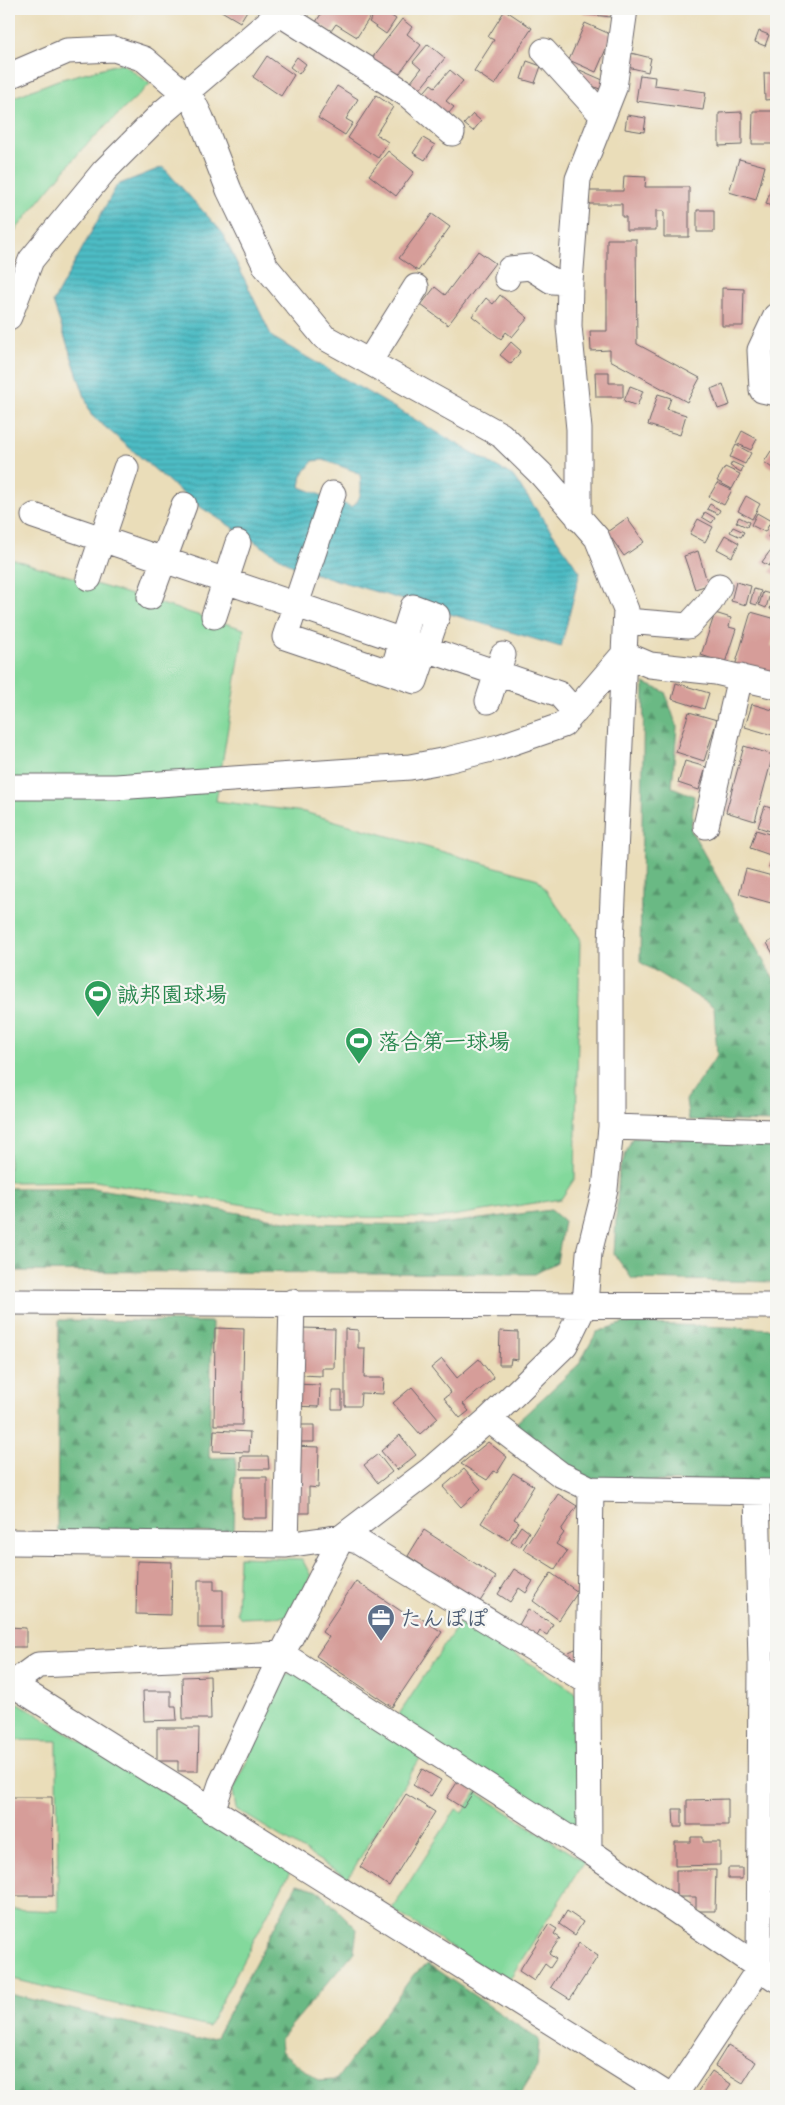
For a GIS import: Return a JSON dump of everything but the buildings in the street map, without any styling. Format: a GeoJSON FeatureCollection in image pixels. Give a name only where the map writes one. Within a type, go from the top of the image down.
{"type":"FeatureCollection","features":[{"type":"Feature","properties":{"kind":"street"},"geometry":{"type":"LineString","coordinates":[[579,519],[579,429],[568,326],[578,178],[614,88],[626,9]]}},
{"type":"Feature","properties":{"kind":"street"},"geometry":{"type":"LineString","coordinates":[[9,317],[31,260],[104,171],[186,92],[282,11],[408,95],[452,133]]}},
{"type":"Feature","properties":{"kind":"street"},"geometry":{"type":"LineString","coordinates":[[9,76],[67,52],[114,49],[144,59],[186,92],[201,118],[229,190],[266,267],[324,337],[501,435],[541,474],[597,538],[626,610],[611,944],[611,1127],[605,1190],[589,1254],[585,1304],[565,1346],[490,1418],[430,1470],[342,1537],[282,1654],[221,1784],[212,1811]]}},
{"type":"Feature","properties":{"kind":"street"},"geometry":{"type":"LineString","coordinates":[[544,51],[603,116]]}},
{"type":"Feature","properties":{"kind":"street"},"geometry":{"type":"LineString","coordinates":[[507,278],[510,269],[530,267],[552,281],[570,282]]}},
{"type":"Feature","properties":{"kind":"street"},"geometry":{"type":"LineString","coordinates":[[369,362],[416,287]]}},
{"type":"Feature","properties":{"kind":"street"},"geometry":{"type":"LineString","coordinates":[[769,391],[760,350],[776,316]]}},
{"type":"Feature","properties":{"kind":"street"},"geometry":{"type":"LineString","coordinates":[[89,578],[126,468]]}},
{"type":"Feature","properties":{"kind":"street"},"geometry":{"type":"LineString","coordinates":[[332,494],[285,638],[415,681],[437,616],[413,607],[392,673]]}},
{"type":"Feature","properties":{"kind":"street"},"geometry":{"type":"LineString","coordinates":[[150,597],[184,505]]}},
{"type":"Feature","properties":{"kind":"street"},"geometry":{"type":"LineString","coordinates":[[34,516],[425,649],[500,664],[559,694],[575,712]]}},
{"type":"Feature","properties":{"kind":"street"},"geometry":{"type":"LineString","coordinates":[[214,616],[238,542]]}},
{"type":"Feature","properties":{"kind":"street"},"geometry":{"type":"LineString","coordinates":[[626,621],[688,626],[710,602],[719,586]]}},
{"type":"Feature","properties":{"kind":"street"},"geometry":{"type":"LineString","coordinates":[[624,654],[650,665],[716,672],[776,686]]}},
{"type":"Feature","properties":{"kind":"street"},"geometry":{"type":"LineString","coordinates":[[9,787],[116,787],[410,767],[447,760],[499,747],[563,725],[624,654]]}},
{"type":"Feature","properties":{"kind":"street"},"geometry":{"type":"LineString","coordinates":[[488,701],[500,664]]}},
{"type":"Feature","properties":{"kind":"street"},"geometry":{"type":"LineString","coordinates":[[706,826],[740,677]]}},
{"type":"Feature","properties":{"kind":"street"},"geometry":{"type":"LineString","coordinates":[[611,1127],[776,1132]]}},
{"type":"Feature","properties":{"kind":"street"},"geometry":{"type":"LineString","coordinates":[[9,1302],[776,1306]]}},
{"type":"Feature","properties":{"kind":"street"},"geometry":{"type":"LineString","coordinates":[[286,1545],[292,1302]]}},
{"type":"Feature","properties":{"kind":"street"},"geometry":{"type":"LineString","coordinates":[[490,1418],[497,1426],[560,1474],[591,1489],[767,1492],[769,1663],[768,1974],[674,2096]]}},
{"type":"Feature","properties":{"kind":"street"},"geometry":{"type":"LineString","coordinates":[[589,1852],[588,1682],[591,1489]]}},
{"type":"Feature","properties":{"kind":"street"},"geometry":{"type":"LineString","coordinates":[[9,1542],[286,1545],[342,1537],[357,1541],[588,1682]]}},
{"type":"Feature","properties":{"kind":"street"},"geometry":{"type":"LineString","coordinates":[[668,2096],[10,1683],[38,1665],[282,1654],[589,1852],[768,1974]]}},
{"type":"Feature","properties":{"kind":"green space"},"geometry":{"type":"Polygon","coordinates":[[[122,63],[150,84],[82,149],[9,238],[9,99],[58,80],[122,63]]]}},
{"type":"Feature","properties":{"kind":"green space"},"geometry":{"type":"Polygon","coordinates":[[[9,558],[244,629],[216,801],[304,812],[538,879],[580,938],[575,1178],[561,1199],[438,1218],[348,1217],[258,1207],[95,1181],[9,1182],[9,558]]]}},
{"type":"Feature","properties":{"kind":"green space"},"geometry":{"type":"Polygon","coordinates":[[[644,683],[665,692],[677,727],[672,787],[694,796],[691,830],[776,981],[776,1122],[689,1120],[686,1100],[717,1055],[714,1007],[640,962],[644,683]]]}},
{"type":"Feature","properties":{"kind":"green space"},"geometry":{"type":"Polygon","coordinates":[[[632,1138],[776,1142],[776,1282],[632,1279],[614,1254],[619,1171],[632,1138]]]}},
{"type":"Feature","properties":{"kind":"green space"},"geometry":{"type":"Polygon","coordinates":[[[9,1188],[93,1188],[297,1223],[433,1225],[551,1210],[564,1221],[557,1262],[535,1274],[9,1271],[9,1188]]]}},
{"type":"Feature","properties":{"kind":"green space"},"geometry":{"type":"Polygon","coordinates":[[[59,1320],[212,1322],[209,1458],[236,1457],[234,1533],[57,1531],[59,1320]]]}},
{"type":"Feature","properties":{"kind":"green space"},"geometry":{"type":"Polygon","coordinates":[[[624,1323],[776,1329],[776,1482],[592,1481],[512,1427],[578,1365],[597,1332],[624,1323]]]}},
{"type":"Feature","properties":{"kind":"green space"},"geometry":{"type":"Polygon","coordinates":[[[239,1557],[302,1559],[311,1576],[291,1616],[241,1618],[237,1613],[239,1557]]]}},
{"type":"Feature","properties":{"kind":"green space"},"geometry":{"type":"Polygon","coordinates":[[[461,1620],[572,1690],[586,1706],[582,1820],[567,1829],[396,1719],[461,1620]]]}},
{"type":"Feature","properties":{"kind":"green space"},"geometry":{"type":"Polygon","coordinates":[[[300,1670],[422,1755],[348,1878],[236,1809],[233,1791],[286,1675],[300,1670]]]}},
{"type":"Feature","properties":{"kind":"green space"},"geometry":{"type":"Polygon","coordinates":[[[776,1676],[776,1955],[773,1953],[772,1683],[776,1676]]]}},
{"type":"Feature","properties":{"kind":"green space"},"geometry":{"type":"Polygon","coordinates":[[[9,1697],[291,1870],[208,2027],[9,1978],[9,1909],[58,1911],[57,1741],[9,1740],[9,1697]]]}},
{"type":"Feature","properties":{"kind":"green space"},"geometry":{"type":"Polygon","coordinates":[[[476,1792],[584,1862],[507,1983],[392,1909],[456,1809],[463,1813],[476,1792]]]}},
{"type":"Feature","properties":{"kind":"green space"},"geometry":{"type":"Polygon","coordinates":[[[297,1884],[318,1890],[357,1929],[354,1952],[280,2039],[281,2051],[318,2081],[336,2080],[414,1974],[428,1964],[539,2040],[537,2067],[519,2096],[9,2096],[9,1994],[197,2040],[216,2037],[297,1884]]]}},
{"type":"Feature","properties":{"kind":"water"},"geometry":{"type":"Polygon","coordinates":[[[163,167],[222,232],[272,337],[513,476],[580,572],[561,647],[296,568],[194,503],[91,415],[53,302],[117,185],[163,167]],[[323,460],[313,461],[302,475],[300,487],[352,507],[358,500],[361,489],[360,475],[323,460]]]}},
{"type":"Feature","properties":{"kind":"place","name":"誠邦園球場"},"geometry":{"type":"Point","coordinates":[98,1018]}},
{"type":"Feature","properties":{"kind":"place","name":"落合第一球場"},"geometry":{"type":"Point","coordinates":[359,1065]}},
{"type":"Feature","properties":{"kind":"place","name":"たんぽぽ"},"geometry":{"type":"Point","coordinates":[381,1642]}}]}
